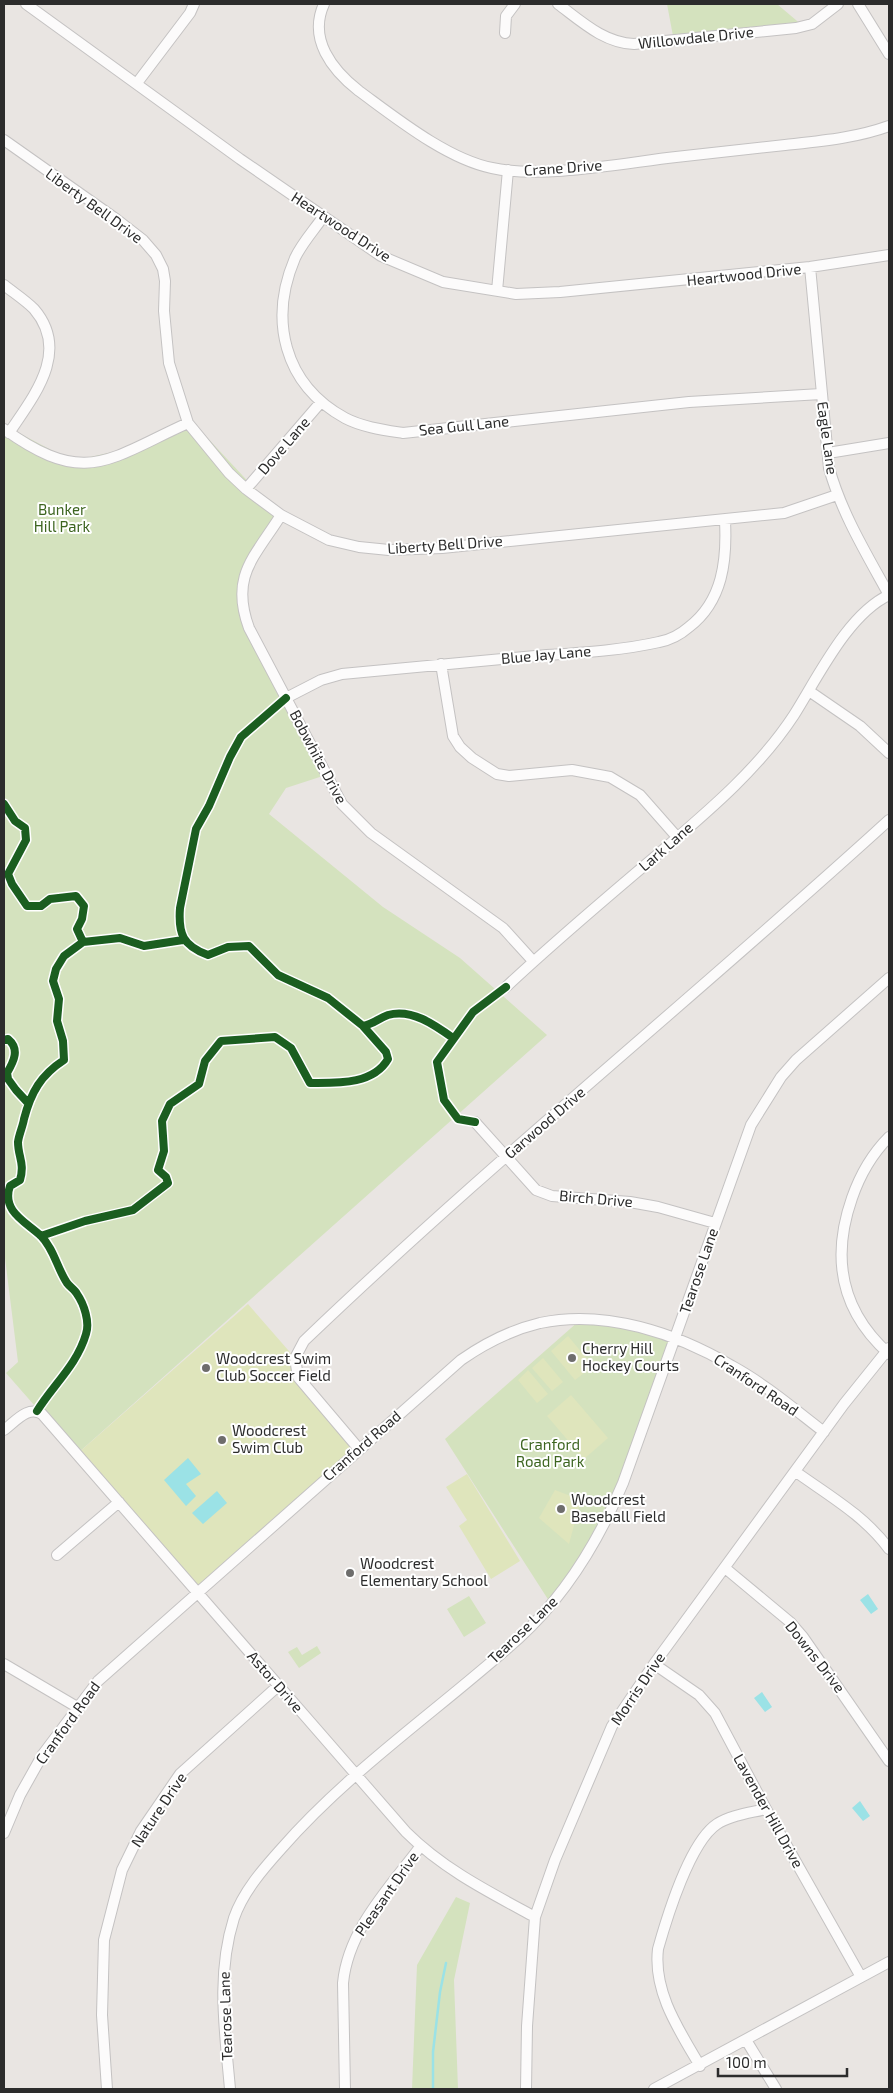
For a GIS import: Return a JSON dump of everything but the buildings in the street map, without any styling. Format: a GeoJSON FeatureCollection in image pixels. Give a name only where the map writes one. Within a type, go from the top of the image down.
{"type":"FeatureCollection","features":[{"type":"Feature","properties":{"kind":"street","name":"Heartwood Drive"},"geometry":{"type":"LineString","coordinates":[[26,4],[323,217],[381,256],[424,276],[443,282],[497,292],[525,293],[613,289],[810,268],[889,255]]}},
{"type":"Feature","properties":{"kind":"street"},"geometry":{"type":"LineString","coordinates":[[137,84],[190,13],[194,4]]}},
{"type":"Feature","properties":{"kind":"street","name":"Crane Drive"},"geometry":{"type":"LineString","coordinates":[[324,4],[321,10],[320,36],[334,69],[347,81],[439,146],[463,160],[492,168],[546,172],[835,140],[889,126]]}},
{"type":"Feature","properties":{"kind":"street"},"geometry":{"type":"LineString","coordinates":[[506,33],[506,16],[516,4]]}},
{"type":"Feature","properties":{"kind":"street","name":"Willowdale Drive"},"geometry":{"type":"LineString","coordinates":[[558,4],[608,39],[619,44],[796,28],[812,24],[838,4]]}},
{"type":"Feature","properties":{"kind":"street"},"geometry":{"type":"LineString","coordinates":[[858,4],[889,54]]}},
{"type":"Feature","properties":{"kind":"street","name":"Liberty Bell Drive"},"geometry":{"type":"LineString","coordinates":[[4,140],[116,219],[143,240],[156,255],[163,269],[165,281],[164,311],[169,362],[188,423],[229,474],[246,489],[281,515],[329,540],[359,547],[389,550],[442,548],[784,513],[837,495]]}},
{"type":"Feature","properties":{"kind":"street"},"geometry":{"type":"LineString","coordinates":[[497,292],[508,170]]}},
{"type":"Feature","properties":{"kind":"street","name":"Sea Gull Lane"},"geometry":{"type":"LineString","coordinates":[[323,217],[296,256],[285,285],[282,319],[292,363],[303,383],[321,402],[345,418],[364,426],[403,433],[689,402],[821,394]]}},
{"type":"Feature","properties":{"kind":"street","name":"Eagle Lane"},"geometry":{"type":"LineString","coordinates":[[810,268],[828,453],[837,495],[889,595]]}},
{"type":"Feature","properties":{"kind":"street"},"geometry":{"type":"LineString","coordinates":[[4,285],[34,310],[43,323],[49,351],[48,363],[41,387],[6,431],[50,458],[85,463],[104,462],[120,456],[188,423]]}},
{"type":"Feature","properties":{"kind":"street","name":"Dove Lane"},"geometry":{"type":"LineString","coordinates":[[246,489],[321,402]]}},
{"type":"Feature","properties":{"kind":"street"},"geometry":{"type":"LineString","coordinates":[[828,453],[889,443]]}},
{"type":"Feature","properties":{"kind":"street","name":"Bobwhite Drive"},"geometry":{"type":"LineString","coordinates":[[281,515],[244,574],[240,590],[244,614],[249,628],[342,804],[371,833],[504,928],[533,961]]}},
{"type":"Feature","properties":{"kind":"street","name":"Blue Jay Lane"},"geometry":{"type":"LineString","coordinates":[[286,698],[321,680],[342,674],[596,651],[661,642],[676,636],[700,617],[714,596],[722,576],[726,549],[725,520]]}},
{"type":"Feature","properties":{"kind":"street","name":"Lark Lane"},"geometry":{"type":"LineString","coordinates":[[506,987],[533,961],[677,837],[744,776],[771,747],[848,629],[889,595]]}},
{"type":"Feature","properties":{"kind":"street"},"geometry":{"type":"LineString","coordinates":[[441,664],[453,736],[460,747],[472,758],[497,774],[510,776],[572,770],[610,777],[640,795],[677,837]]}},
{"type":"Feature","properties":{"kind":"street"},"geometry":{"type":"LineString","coordinates":[[809,691],[860,726],[889,753]]}},
{"type":"Feature","properties":{"kind":"street","name":"Garwood Drive"},"geometry":{"type":"LineString","coordinates":[[359,1449],[299,1380],[295,1366],[298,1350],[306,1339],[506,1157],[792,908],[889,820]]}},
{"type":"Feature","properties":{"kind":"street","name":"Tearose Lane"},"geometry":{"type":"LineString","coordinates":[[230,2089],[222,1973],[235,1917],[246,1895],[269,1862],[298,1829],[356,1775],[520,1637],[564,1589],[608,1518],[676,1339],[715,1223],[751,1125],[781,1077],[796,1060],[889,978]]}},
{"type":"Feature","properties":{"kind":"street","name":"Birch Drive"},"geometry":{"type":"LineString","coordinates":[[475,1122],[536,1190],[552,1196],[630,1202],[658,1207],[715,1223]]}},
{"type":"Feature","properties":{"kind":"street"},"geometry":{"type":"LineString","coordinates":[[888,1351],[863,1324],[853,1307],[843,1277],[841,1248],[843,1224],[859,1179],[889,1136]]}},
{"type":"Feature","properties":{"kind":"street","name":"Cranford Road"},"geometry":{"type":"LineString","coordinates":[[4,1833],[20,1794],[43,1754],[98,1681],[461,1360],[490,1342],[538,1324],[556,1321],[621,1324],[676,1339],[741,1371],[824,1432]]}},
{"type":"Feature","properties":{"kind":"street","name":"Morris Drive"},"geometry":{"type":"LineString","coordinates":[[526,2089],[526,2026],[535,1917],[555,1860],[612,1726],[654,1664],[824,1432],[888,1351]]}},
{"type":"Feature","properties":{"kind":"street","name":"Astor Drive"},"geometry":{"type":"LineString","coordinates":[[4,1430],[28,1411],[42,1414],[278,1686],[420,1846],[469,1881],[535,1917]]}},
{"type":"Feature","properties":{"kind":"street"},"geometry":{"type":"LineString","coordinates":[[796,1472],[856,1515],[881,1538],[889,1549]]}},
{"type":"Feature","properties":{"kind":"street"},"geometry":{"type":"LineString","coordinates":[[57,1555],[118,1502]]}},
{"type":"Feature","properties":{"kind":"street","name":"Downs Drive"},"geometry":{"type":"LineString","coordinates":[[725,1568],[790,1622],[803,1637],[889,1761]]}},
{"type":"Feature","properties":{"kind":"street"},"geometry":{"type":"LineString","coordinates":[[4,1664],[77,1707]]}},
{"type":"Feature","properties":{"kind":"street","name":"Lavender Hill Drive"},"geometry":{"type":"LineString","coordinates":[[654,1664],[699,1696],[715,1713],[861,1977]]}},
{"type":"Feature","properties":{"kind":"street","name":"Nature Drive"},"geometry":{"type":"LineString","coordinates":[[107,2089],[102,2006],[104,1940],[122,1870],[141,1831],[180,1774],[278,1686]]}},
{"type":"Feature","properties":{"kind":"street"},"geometry":{"type":"LineString","coordinates":[[700,2066],[677,2027],[662,1992],[656,1962],[658,1949],[684,1874],[702,1839],[709,1830],[727,1819],[766,1808]]}},
{"type":"Feature","properties":{"kind":"street","name":"Pleasant Drive"},"geometry":{"type":"LineString","coordinates":[[345,2089],[344,1967],[358,1932],[420,1846]]}},
{"type":"Feature","properties":{"kind":"street"},"geometry":{"type":"LineString","coordinates":[[654,2089],[700,2066],[889,1962]]}},
{"type":"Feature","properties":{"kind":"street"},"geometry":{"type":"LineString","coordinates":[[746,2040],[776,2089]]}},
{"type":"Feature","properties":{"kind":"green space"},"geometry":{"type":"Polygon","coordinates":[[[667,4],[777,4],[803,26],[673,36],[667,4]]]}},
{"type":"Feature","properties":{"kind":"green space","name":"Bunker Hill Park"},"geometry":{"type":"Polygon","coordinates":[[[188,417],[281,517],[247,576],[244,614],[329,774],[286,788],[269,814],[383,907],[460,958],[547,1035],[77,1454],[6,1373],[18,1362],[4,1250],[4,425],[72,461],[153,443],[188,417]]]}},
{"type":"Feature","properties":{"kind":"green space","name":"Woodcrest Swim Club"},"geometry":{"type":"Polygon","coordinates":[[[248,1304],[295,1358],[295,1369],[359,1449],[197,1592],[77,1454],[248,1304]]]}},
{"type":"Feature","properties":{"kind":"green space","name":"Cranford Road Park"},"geometry":{"type":"Polygon","coordinates":[[[579,1321],[597,1321],[676,1339],[609,1518],[551,1604],[445,1439],[579,1321]]]}},
{"type":"Feature","properties":{"kind":"green space","name":"Cherry Hill Hockey Courts"},"geometry":{"type":"Polygon","coordinates":[[[568,1336],[593,1366],[575,1380],[551,1351],[568,1336]]]}},
{"type":"Feature","properties":{"kind":"green space"},"geometry":{"type":"Polygon","coordinates":[[[543,1358],[563,1382],[552,1391],[532,1368],[543,1358]]]}},
{"type":"Feature","properties":{"kind":"green space"},"geometry":{"type":"Polygon","coordinates":[[[528,1370],[548,1394],[537,1403],[518,1380],[528,1370]]]}},
{"type":"Feature","properties":{"kind":"green space"},"geometry":{"type":"Polygon","coordinates":[[[571,1395],[608,1438],[584,1459],[547,1416],[571,1395]]]}},
{"type":"Feature","properties":{"kind":"green space"},"geometry":{"type":"Polygon","coordinates":[[[467,1474],[520,1561],[491,1579],[459,1526],[467,1520],[446,1487],[467,1474]]]}},
{"type":"Feature","properties":{"kind":"green space","name":"Woodcrest Baseball Field"},"geometry":{"type":"Polygon","coordinates":[[[555,1490],[581,1500],[569,1544],[539,1518],[555,1490]]]}},
{"type":"Feature","properties":{"kind":"green space"},"geometry":{"type":"Polygon","coordinates":[[[469,1596],[486,1623],[464,1637],[447,1609],[469,1596]]]}},
{"type":"Feature","properties":{"kind":"green space"},"geometry":{"type":"Polygon","coordinates":[[[317,1646],[321,1653],[299,1668],[288,1652],[297,1647],[302,1655],[317,1646]]]}},
{"type":"Feature","properties":{"kind":"green space"},"geometry":{"type":"Polygon","coordinates":[[[456,1897],[470,1903],[454,1980],[458,2089],[412,2089],[417,1965],[456,1897]]]}},
{"type":"Feature","properties":{"kind":"water"},"geometry":{"type":"Polygon","coordinates":[[[188,1458],[201,1474],[186,1484],[196,1496],[186,1506],[164,1480],[188,1458]]]}},
{"type":"Feature","properties":{"kind":"water"},"geometry":{"type":"Polygon","coordinates":[[[217,1491],[227,1503],[203,1524],[192,1513],[217,1491]]]}},
{"type":"Feature","properties":{"kind":"water"},"geometry":{"type":"Polygon","coordinates":[[[868,1594],[878,1609],[871,1614],[860,1600],[868,1594]]]}},
{"type":"Feature","properties":{"kind":"water"},"geometry":{"type":"Polygon","coordinates":[[[762,1692],[772,1707],[765,1712],[754,1698],[762,1692]]]}},
{"type":"Feature","properties":{"kind":"water"},"geometry":{"type":"Polygon","coordinates":[[[860,1801],[870,1816],[863,1821],[852,1808],[860,1801]]]}},
{"type":"Feature","properties":{"kind":"waterway"},"geometry":{"type":"LineString","coordinates":[[433,2089],[433,2052],[440,1992],[446,1963]]}},
{"type":"Feature","properties":{"kind":"cycle path"},"geometry":{"type":"LineString","coordinates":[[286,698],[241,737],[230,757],[209,806],[196,829],[180,908],[181,932],[193,948],[208,955],[228,947],[249,946],[278,975],[328,998],[363,1026],[388,1015],[405,1014],[431,1023],[453,1038]]}},
{"type":"Feature","properties":{"kind":"cycle path"},"geometry":{"type":"LineString","coordinates":[[4,804],[15,821],[25,828],[26,840],[8,874],[12,884],[27,906],[41,906],[50,899],[76,896],[84,906],[82,919],[77,929],[83,942]]}},
{"type":"Feature","properties":{"kind":"cycle path"},"geometry":{"type":"LineString","coordinates":[[37,1411],[71,1365],[82,1345],[87,1329],[86,1313],[80,1298],[67,1283],[45,1241],[16,1215],[9,1202],[8,1195],[10,1186],[20,1180],[22,1164],[18,1142],[30,1100],[43,1078],[64,1060],[63,1041],[57,1021],[59,999],[53,981],[56,969],[64,956],[83,942],[120,938],[144,946],[183,940]]}},
{"type":"Feature","properties":{"kind":"cycle path"},"geometry":{"type":"LineString","coordinates":[[475,1122],[458,1119],[444,1100],[437,1062],[473,1012],[506,987]]}},
{"type":"Feature","properties":{"kind":"cycle path"},"geometry":{"type":"LineString","coordinates":[[41,1236],[85,1221],[133,1210],[168,1183],[166,1177],[158,1170],[164,1151],[162,1121],[170,1104],[199,1084],[205,1061],[221,1041],[275,1037],[291,1048],[310,1083],[354,1081],[373,1074],[388,1059],[386,1052],[363,1026]]}},
{"type":"Feature","properties":{"kind":"cycle path"},"geometry":{"type":"LineString","coordinates":[[4,1040],[8,1039],[15,1051],[14,1060],[7,1073],[8,1079],[28,1103]]}},
{"type":"Feature","properties":{"kind":"place","name":"Cherry Hill Hockey Courts"},"geometry":{"type":"Point","coordinates":[572,1358]}},
{"type":"Feature","properties":{"kind":"place","name":"Woodcrest Swim Club Soccer Field"},"geometry":{"type":"Point","coordinates":[206,1368]}},
{"type":"Feature","properties":{"kind":"place","name":"Woodcrest Swim Club"},"geometry":{"type":"Point","coordinates":[222,1440]}},
{"type":"Feature","properties":{"kind":"place","name":"Woodcrest Baseball Field"},"geometry":{"type":"Point","coordinates":[561,1509]}},
{"type":"Feature","properties":{"kind":"place","name":"Woodcrest Elementary School"},"geometry":{"type":"Point","coordinates":[350,1573]}}]}
